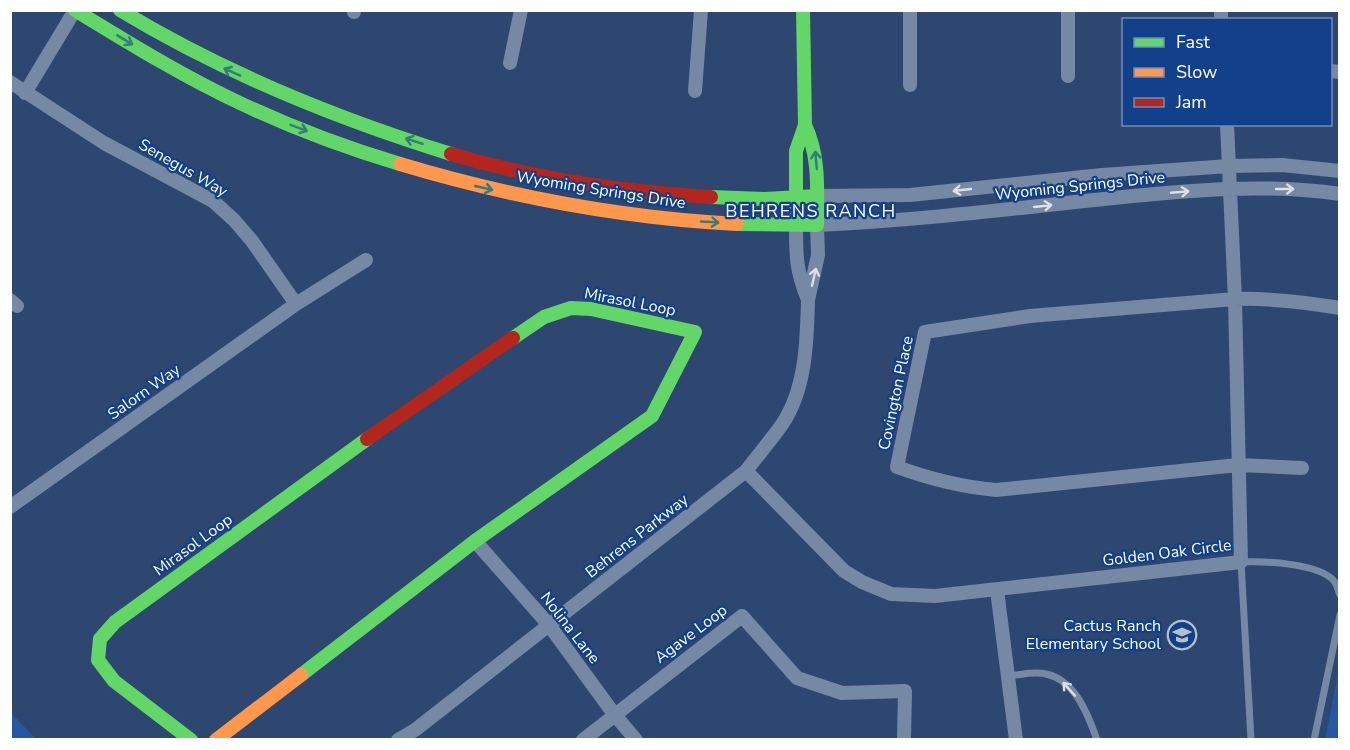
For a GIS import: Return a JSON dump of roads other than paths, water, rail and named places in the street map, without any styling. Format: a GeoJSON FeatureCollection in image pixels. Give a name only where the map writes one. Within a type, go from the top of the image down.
{"type":"FeatureCollection","features":[{"type":"Feature","properties":{"kind":"street"},"geometry":{"type":"LineString","coordinates":[[10,82],[24,93],[75,10]]}},
{"type":"Feature","properties":{"kind":"street","name":"Wyoming Springs Drive"},"geometry":{"type":"LineString","coordinates":[[75,10],[194,81],[267,116],[352,148],[420,171],[502,192],[659,219],[817,225],[899,221],[1188,191],[1308,189],[1340,194]]}},
{"type":"Feature","properties":{"kind":"street","name":"Wyoming Springs Drive"},"geometry":{"type":"LineString","coordinates":[[120,10],[150,30],[219,66],[299,102],[358,124],[494,165],[551,178],[607,186],[686,195],[761,200],[795,196],[910,195],[1230,166],[1282,165],[1340,171]]}},
{"type":"Feature","properties":{"kind":"street"},"geometry":{"type":"LineString","coordinates":[[510,63],[521,10]]}},
{"type":"Feature","properties":{"kind":"street"},"geometry":{"type":"LineString","coordinates":[[695,91],[701,10]]}},
{"type":"Feature","properties":{"kind":"street","name":"Behrens Parkway"},"geometry":{"type":"LineString","coordinates":[[803,10],[805,126],[796,151],[796,264],[808,300]]}},
{"type":"Feature","properties":{"kind":"street"},"geometry":{"type":"LineString","coordinates":[[910,10],[910,85]]}},
{"type":"Feature","properties":{"kind":"street"},"geometry":{"type":"LineString","coordinates":[[1068,10],[1068,76]]}},
{"type":"Feature","properties":{"kind":"street","name":"Senegus Way"},"geometry":{"type":"LineString","coordinates":[[24,93],[104,143],[213,201],[252,241],[296,304]]}},
{"type":"Feature","properties":{"kind":"street","name":"Behrens Parkway"},"geometry":{"type":"LineString","coordinates":[[398,740],[415,730],[746,471],[784,421],[796,395],[805,360],[808,300],[818,255],[815,146],[805,126]]}},
{"type":"Feature","properties":{"kind":"street","name":"Golden Oak Circle"},"geometry":{"type":"LineString","coordinates":[[746,471],[844,571],[862,582],[891,594],[936,596],[1241,562],[1235,299],[1227,126]]}},
{"type":"Feature","properties":{"kind":"street","name":"Salorn Way"},"geometry":{"type":"LineString","coordinates":[[10,507],[296,304],[366,260]]}},
{"type":"Feature","properties":{"kind":"street","name":"Covington Place"},"geometry":{"type":"LineString","coordinates":[[1302,468],[1238,465],[996,489],[957,485],[926,478],[897,467],[925,332],[1030,316],[1235,299],[1268,298],[1340,308]]}},
{"type":"Feature","properties":{"kind":"street","name":"Mirasol Loop"},"geometry":{"type":"LineString","coordinates":[[191,740],[114,681],[99,660],[100,639],[115,622],[333,462],[544,317],[571,308],[591,309],[695,332],[652,416],[475,541],[216,740]]}},
{"type":"Feature","properties":{"kind":"street","name":"Nolina Lane"},"geometry":{"type":"LineString","coordinates":[[475,541],[549,625],[614,714],[636,740]]}},
{"type":"Feature","properties":{"kind":"street"},"geometry":{"type":"LineString","coordinates":[[997,590],[1016,740]]}},
{"type":"Feature","properties":{"kind":"street","name":"Agave Loop"},"geometry":{"type":"LineString","coordinates":[[583,740],[742,616],[797,678],[842,693],[905,691],[904,740]]}},
{"type":"Feature","properties":{"kind":"lane"},"geometry":{"type":"LineString","coordinates":[[1251,740],[1241,562],[1275,561],[1318,571],[1335,581],[1340,595]]}},
{"type":"Feature","properties":{"kind":"lane"},"geometry":{"type":"LineString","coordinates":[[1314,740],[1340,615]]}},
{"type":"Feature","properties":{"kind":"lane"},"geometry":{"type":"LineString","coordinates":[[1008,676],[1033,673],[1059,678],[1070,687],[1081,704],[1097,740]]}},
{"type":"Feature","properties":{"kind":"place","name":"Cactus Ranch Elementary School"},"geometry":{"type":"Point","coordinates":[1182,635]}},
{"type":"Feature","properties":{"kind":"district","name":"BEHRENS RANCH"},"geometry":{"type":"Point","coordinates":[811,211]}}]}
